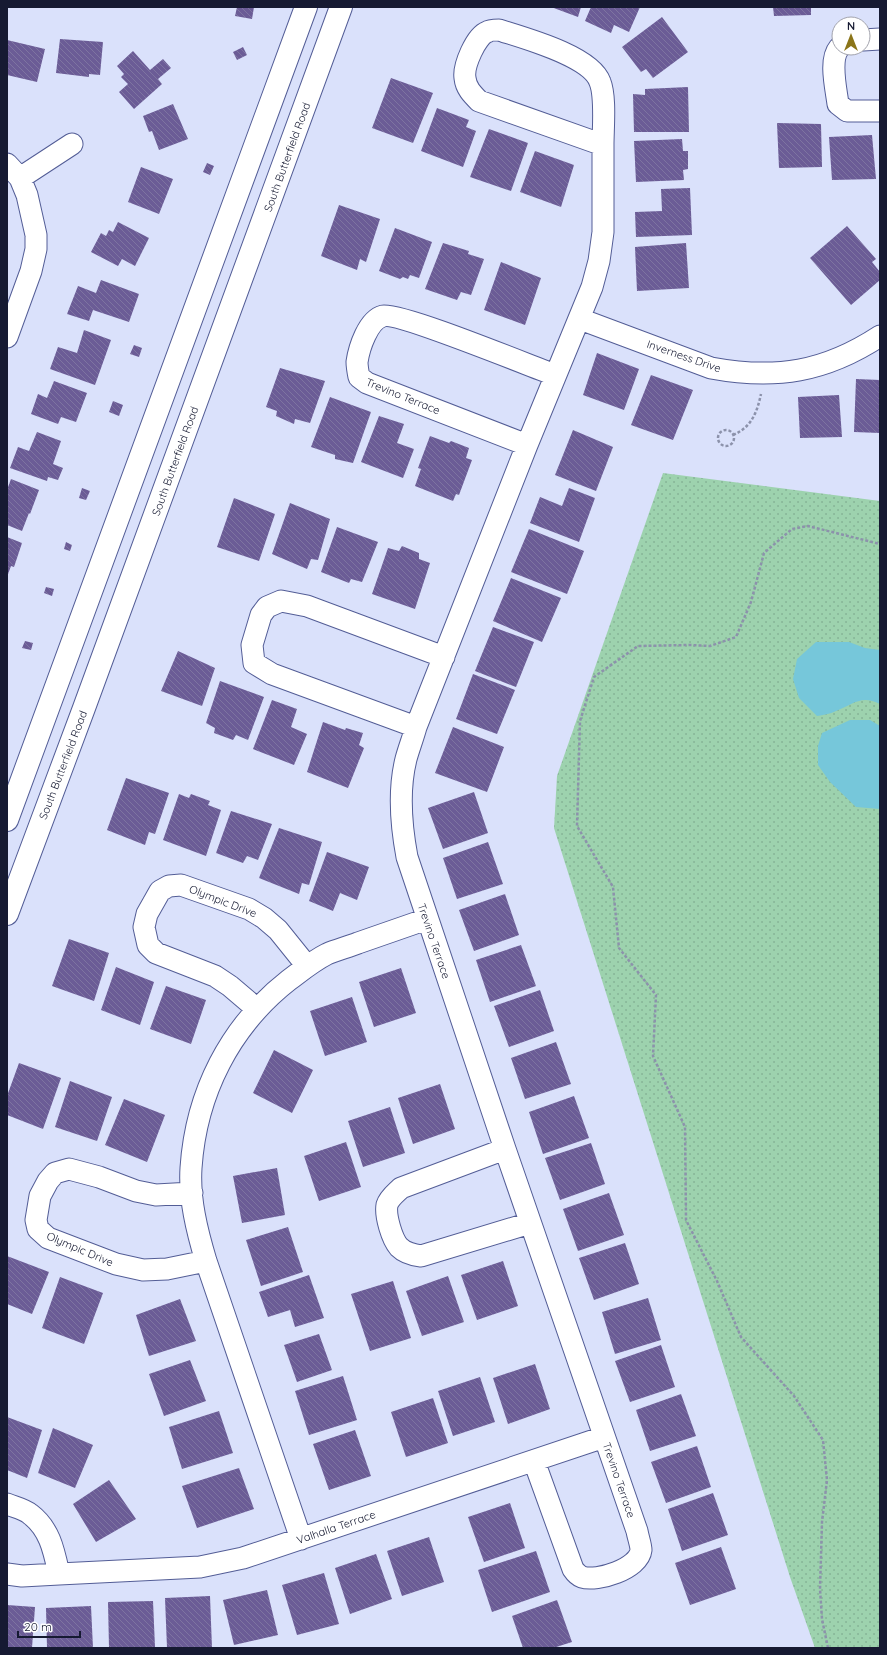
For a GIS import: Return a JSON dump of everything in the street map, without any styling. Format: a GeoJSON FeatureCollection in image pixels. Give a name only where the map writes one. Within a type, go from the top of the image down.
{"type":"FeatureCollection","features":[{"type":"Feature","properties":{"kind":"main road"},"geometry":{"type":"LineString","coordinates":[[7,820],[306,7]]}},
{"type":"Feature","properties":{"kind":"main road","name":"South Butterfield Road"},"geometry":{"type":"LineString","coordinates":[[7,914],[90,693],[341,7]]}},
{"type":"Feature","properties":{"kind":"street","name":"Trevino Terrace"},"geometry":{"type":"LineString","coordinates":[[534,1461],[573,1569],[581,1577],[590,1578],[611,1574],[629,1567],[636,1560],[641,1550],[637,1532],[530,1223],[407,857],[402,828],[402,788],[406,760],[416,727],[555,375],[580,319],[595,274],[604,232],[604,146],[603,101],[600,81],[591,69],[582,62],[547,46],[499,30],[487,32],[480,37],[469,55],[464,77],[469,92],[478,101],[604,146]]}},
{"type":"Feature","properties":{"kind":"street"},"geometry":{"type":"LineString","coordinates":[[835,56],[834,60],[838,104],[847,111],[880,111]]}},
{"type":"Feature","properties":{"kind":"street"},"geometry":{"type":"LineString","coordinates":[[7,336],[31,271],[36,249],[36,235],[27,195],[14,171],[72,144]]}},
{"type":"Feature","properties":{"kind":"street","name":"Trevino Terrace"},"geometry":{"type":"LineString","coordinates":[[527,445],[367,383],[359,377],[357,363],[363,340],[377,318],[384,315],[411,321],[555,375]]}},
{"type":"Feature","properties":{"kind":"street","name":"Inverness Drive"},"geometry":{"type":"LineString","coordinates":[[580,319],[711,368],[733,372],[765,374],[808,369],[835,361],[862,348],[880,336]]}},
{"type":"Feature","properties":{"kind":"street"},"geometry":{"type":"LineString","coordinates":[[416,727],[272,674],[254,662],[252,645],[261,615],[267,607],[281,601],[307,606],[444,657]]}},
{"type":"Feature","properties":{"kind":"street","name":"Olympic Drive"},"geometry":{"type":"LineString","coordinates":[[257,1009],[230,986],[215,976],[156,952],[148,945],[144,927],[147,914],[160,891],[168,886],[181,885],[249,909],[264,918],[278,930],[307,966]]}},
{"type":"Feature","properties":{"kind":"street"},"geometry":{"type":"LineString","coordinates":[[301,1539],[206,1260],[196,1226],[191,1168],[199,1119],[206,1096],[219,1065],[234,1037],[269,995],[307,966],[327,954],[427,919]]}},
{"type":"Feature","properties":{"kind":"street"},"geometry":{"type":"LineString","coordinates":[[505,1149],[401,1188],[390,1199],[387,1206],[388,1220],[396,1242],[400,1248],[411,1255],[422,1256],[530,1223]]}},
{"type":"Feature","properties":{"kind":"street","name":"Olympic Drive"},"geometry":{"type":"LineString","coordinates":[[192,1193],[156,1195],[136,1191],[99,1177],[69,1169],[55,1173],[48,1181],[40,1196],[36,1220],[38,1229],[48,1238],[116,1264],[143,1270],[167,1269],[206,1260]]}},
{"type":"Feature","properties":{"kind":"street","name":"Valhalla Terrace"},"geometry":{"type":"LineString","coordinates":[[7,1574],[22,1576],[200,1568],[243,1558],[604,1437]]}},
{"type":"Feature","properties":{"kind":"street"},"geometry":{"type":"LineString","coordinates":[[7,1504],[29,1513],[45,1530],[52,1545],[59,1574]]}},
{"type":"Feature","properties":{"kind":"path"},"geometry":{"type":"LineString","coordinates":[[733,435],[752,422],[759,405],[765,374]]}},
{"type":"Feature","properties":{"kind":"path"},"geometry":{"type":"LineString","coordinates":[[727,430],[733,435],[733,440],[730,444],[726,446],[719,443],[718,435],[721,431],[727,430]]}},
{"type":"Feature","properties":{"kind":"path"},"geometry":{"type":"LineString","coordinates":[[828,1648],[822,1619],[820,1589],[822,1522],[827,1480],[823,1440],[794,1396],[741,1337],[717,1281],[686,1220],[685,1127],[653,1056],[656,995],[619,948],[613,887],[577,826],[580,721],[594,677],[638,646],[710,646],[736,637],[750,602],[764,553],[792,529],[808,526],[880,544]]}},
{"type":"Feature","properties":{"kind":"green space"},"geometry":{"type":"Polygon","coordinates":[[[663,473],[880,501],[880,1648],[815,1648],[790,1577],[554,828],[557,776],[663,473]]]}},
{"type":"Feature","properties":{"kind":"water"},"geometry":{"type":"Polygon","coordinates":[[[816,642],[849,642],[865,648],[880,650],[880,704],[873,701],[862,700],[831,713],[817,716],[799,698],[793,679],[797,659],[816,642]]]}},
{"type":"Feature","properties":{"kind":"water"},"geometry":{"type":"Polygon","coordinates":[[[850,720],[870,720],[880,726],[880,809],[856,807],[830,782],[818,765],[818,746],[822,733],[850,720]]]}},
{"type":"Feature","properties":{"kind":"building"},"geometry":{"type":"Polygon","coordinates":[[[237,7],[254,7],[252,19],[235,16],[237,7]]]}},
{"type":"Feature","properties":{"kind":"building"},"geometry":{"type":"Polygon","coordinates":[[[551,7],[581,7],[578,17],[551,7]]]}},
{"type":"Feature","properties":{"kind":"building"},"geometry":{"type":"Polygon","coordinates":[[[591,7],[640,7],[629,32],[614,25],[611,33],[585,21],[591,7]]]}},
{"type":"Feature","properties":{"kind":"building"},"geometry":{"type":"Polygon","coordinates":[[[773,7],[811,7],[811,15],[774,16],[773,7]]]}},
{"type":"Feature","properties":{"kind":"building"},"geometry":{"type":"Polygon","coordinates":[[[662,17],[688,52],[653,78],[646,69],[641,72],[622,47],[662,17]]]}},
{"type":"Feature","properties":{"kind":"building"},"geometry":{"type":"Polygon","coordinates":[[[60,39],[103,42],[100,75],[89,74],[89,77],[56,73],[60,39]]]}},
{"type":"Feature","properties":{"kind":"building"},"geometry":{"type":"Polygon","coordinates":[[[7,40],[45,49],[37,82],[7,75],[7,40]]]}},
{"type":"Feature","properties":{"kind":"building"},"geometry":{"type":"Polygon","coordinates":[[[243,47],[247,55],[237,60],[233,52],[243,47]]]}},
{"type":"Feature","properties":{"kind":"building"},"geometry":{"type":"Polygon","coordinates":[[[133,51],[150,70],[163,59],[171,68],[158,79],[162,84],[134,109],[119,92],[128,84],[121,77],[124,74],[117,66],[133,51]]]}},
{"type":"Feature","properties":{"kind":"building"},"geometry":{"type":"Polygon","coordinates":[[[391,78],[433,93],[413,143],[372,128],[391,78]]]}},
{"type":"Feature","properties":{"kind":"building"},"geometry":{"type":"Polygon","coordinates":[[[688,87],[689,132],[634,132],[633,94],[645,95],[645,89],[688,87]]]}},
{"type":"Feature","properties":{"kind":"building"},"geometry":{"type":"Polygon","coordinates":[[[173,104],[188,139],[159,150],[152,131],[149,132],[143,116],[173,104]]]}},
{"type":"Feature","properties":{"kind":"building"},"geometry":{"type":"Polygon","coordinates":[[[437,108],[469,120],[466,127],[476,131],[463,167],[421,151],[437,108]]]}},
{"type":"Feature","properties":{"kind":"building"},"geometry":{"type":"Polygon","coordinates":[[[777,123],[821,124],[822,167],[779,168],[777,123]]]}},
{"type":"Feature","properties":{"kind":"building"},"geometry":{"type":"Polygon","coordinates":[[[489,129],[528,143],[511,191],[470,177],[489,129]]]}},
{"type":"Feature","properties":{"kind":"building"},"geometry":{"type":"Polygon","coordinates":[[[872,135],[876,179],[832,180],[829,137],[872,135]]]}},
{"type":"Feature","properties":{"kind":"building"},"geometry":{"type":"Polygon","coordinates":[[[682,139],[683,151],[688,151],[688,169],[683,170],[684,180],[636,182],[634,141],[682,139]]]}},
{"type":"Feature","properties":{"kind":"building"},"geometry":{"type":"Polygon","coordinates":[[[535,151],[574,165],[561,207],[520,192],[535,151]]]}},
{"type":"Feature","properties":{"kind":"building"},"geometry":{"type":"Polygon","coordinates":[[[207,163],[214,166],[210,175],[203,172],[207,163]]]}},
{"type":"Feature","properties":{"kind":"building"},"geometry":{"type":"Polygon","coordinates":[[[141,167],[173,179],[159,214],[128,202],[141,167]]]}},
{"type":"Feature","properties":{"kind":"building"},"geometry":{"type":"Polygon","coordinates":[[[690,188],[692,235],[636,237],[635,212],[662,211],[661,189],[690,188]]]}},
{"type":"Feature","properties":{"kind":"building"},"geometry":{"type":"Polygon","coordinates":[[[339,205],[380,219],[366,262],[360,259],[357,270],[321,256],[339,205]]]}},
{"type":"Feature","properties":{"kind":"building"},"geometry":{"type":"Polygon","coordinates":[[[118,222],[149,238],[135,266],[122,259],[118,266],[91,252],[101,233],[106,236],[109,230],[113,232],[118,222]]]}},
{"type":"Feature","properties":{"kind":"building"},"geometry":{"type":"Polygon","coordinates":[[[847,226],[876,259],[872,262],[880,272],[880,280],[851,305],[810,258],[847,226]]]}},
{"type":"Feature","properties":{"kind":"building"},"geometry":{"type":"Polygon","coordinates":[[[395,228],[432,242],[419,278],[410,275],[408,279],[403,277],[400,279],[379,271],[395,228]]]}},
{"type":"Feature","properties":{"kind":"building"},"geometry":{"type":"Polygon","coordinates":[[[443,243],[469,251],[468,254],[484,259],[471,295],[461,292],[457,300],[425,289],[443,243]]]}},
{"type":"Feature","properties":{"kind":"building"},"geometry":{"type":"Polygon","coordinates":[[[686,243],[689,288],[637,291],[635,247],[686,243]]]}},
{"type":"Feature","properties":{"kind":"building"},"geometry":{"type":"Polygon","coordinates":[[[501,262],[541,278],[525,325],[484,310],[501,262]]]}},
{"type":"Feature","properties":{"kind":"building"},"geometry":{"type":"Polygon","coordinates":[[[101,280],[139,294],[129,322],[93,310],[89,321],[67,314],[78,286],[96,293],[101,280]]]}},
{"type":"Feature","properties":{"kind":"building"},"geometry":{"type":"Polygon","coordinates":[[[84,330],[111,340],[95,385],[50,369],[58,347],[77,353],[84,330]]]}},
{"type":"Feature","properties":{"kind":"building"},"geometry":{"type":"Polygon","coordinates":[[[134,345],[142,348],[139,357],[130,354],[134,345]]]}},
{"type":"Feature","properties":{"kind":"building"},"geometry":{"type":"Polygon","coordinates":[[[597,353],[639,369],[624,410],[583,395],[597,353]]]}},
{"type":"Feature","properties":{"kind":"building"},"geometry":{"type":"Polygon","coordinates":[[[280,368],[325,381],[310,423],[295,419],[294,424],[276,416],[277,411],[266,407],[280,368]]]}},
{"type":"Feature","properties":{"kind":"building"},"geometry":{"type":"Polygon","coordinates":[[[651,375],[693,390],[673,440],[631,425],[651,375]]]}},
{"type":"Feature","properties":{"kind":"building"},"geometry":{"type":"Polygon","coordinates":[[[856,379],[880,380],[880,433],[854,432],[856,379]]]}},
{"type":"Feature","properties":{"kind":"building"},"geometry":{"type":"Polygon","coordinates":[[[54,381],[87,393],[76,422],[61,417],[58,424],[31,414],[38,394],[47,398],[54,381]]]}},
{"type":"Feature","properties":{"kind":"building"},"geometry":{"type":"Polygon","coordinates":[[[839,395],[842,437],[800,438],[798,397],[839,395]]]}},
{"type":"Feature","properties":{"kind":"building"},"geometry":{"type":"Polygon","coordinates":[[[330,397],[371,412],[353,463],[335,459],[335,455],[311,447],[330,397]]]}},
{"type":"Feature","properties":{"kind":"building"},"geometry":{"type":"Polygon","coordinates":[[[113,401],[123,405],[119,416],[109,412],[113,401]]]}},
{"type":"Feature","properties":{"kind":"building"},"geometry":{"type":"Polygon","coordinates":[[[379,416],[404,424],[397,443],[414,449],[403,478],[361,462],[379,416]]]}},
{"type":"Feature","properties":{"kind":"building"},"geometry":{"type":"Polygon","coordinates":[[[573,430],[613,447],[596,491],[555,475],[573,430]]]}},
{"type":"Feature","properties":{"kind":"building"},"geometry":{"type":"Polygon","coordinates":[[[37,432],[61,441],[53,464],[63,468],[58,480],[48,477],[47,481],[10,468],[18,447],[29,451],[37,432]]]}},
{"type":"Feature","properties":{"kind":"building"},"geometry":{"type":"Polygon","coordinates":[[[430,436],[449,443],[451,441],[469,448],[466,458],[472,460],[459,495],[456,494],[453,501],[415,486],[421,469],[418,468],[430,436]]]}},
{"type":"Feature","properties":{"kind":"building"},"geometry":{"type":"Polygon","coordinates":[[[11,479],[39,490],[22,531],[7,525],[7,490],[11,479]]]}},
{"type":"Feature","properties":{"kind":"building"},"geometry":{"type":"Polygon","coordinates":[[[82,488],[90,491],[86,500],[79,498],[82,488]]]}},
{"type":"Feature","properties":{"kind":"building"},"geometry":{"type":"Polygon","coordinates":[[[569,488],[595,498],[579,542],[530,523],[540,497],[562,506],[569,488]]]}},
{"type":"Feature","properties":{"kind":"building"},"geometry":{"type":"Polygon","coordinates":[[[234,498],[275,514],[259,561],[217,547],[234,498]]]}},
{"type":"Feature","properties":{"kind":"building"},"geometry":{"type":"Polygon","coordinates":[[[290,503],[330,519],[318,560],[311,559],[307,569],[272,554],[290,503]]]}},
{"type":"Feature","properties":{"kind":"building"},"geometry":{"type":"Polygon","coordinates":[[[337,527],[378,542],[362,582],[351,579],[349,583],[321,572],[337,527]]]}},
{"type":"Feature","properties":{"kind":"building"},"geometry":{"type":"Polygon","coordinates":[[[529,529],[584,551],[567,594],[511,572],[529,529]]]}},
{"type":"Feature","properties":{"kind":"building"},"geometry":{"type":"Polygon","coordinates":[[[7,537],[22,543],[14,567],[11,566],[7,577],[7,537]]]}},
{"type":"Feature","properties":{"kind":"building"},"geometry":{"type":"Polygon","coordinates":[[[66,542],[72,545],[70,551],[64,549],[66,542]]]}},
{"type":"Feature","properties":{"kind":"building"},"geometry":{"type":"Polygon","coordinates":[[[402,546],[419,553],[419,559],[430,563],[415,609],[372,594],[388,548],[399,551],[402,546]]]}},
{"type":"Feature","properties":{"kind":"building"},"geometry":{"type":"Polygon","coordinates":[[[511,578],[561,598],[542,642],[493,621],[511,578]]]}},
{"type":"Feature","properties":{"kind":"building"},"geometry":{"type":"Polygon","coordinates":[[[46,587],[54,589],[52,596],[44,593],[46,587]]]}},
{"type":"Feature","properties":{"kind":"building"},"geometry":{"type":"Polygon","coordinates":[[[493,627],[534,642],[516,687],[475,671],[493,627]]]}},
{"type":"Feature","properties":{"kind":"building"},"geometry":{"type":"Polygon","coordinates":[[[25,641],[33,643],[31,650],[22,648],[25,641]]]}},
{"type":"Feature","properties":{"kind":"building"},"geometry":{"type":"Polygon","coordinates":[[[178,651],[215,668],[202,706],[161,691],[178,651]]]}},
{"type":"Feature","properties":{"kind":"building"},"geometry":{"type":"Polygon","coordinates":[[[473,674],[515,690],[497,734],[456,719],[473,674]]]}},
{"type":"Feature","properties":{"kind":"building"},"geometry":{"type":"Polygon","coordinates":[[[220,681],[264,697],[248,740],[236,735],[233,740],[214,733],[215,728],[206,723],[220,681]]]}},
{"type":"Feature","properties":{"kind":"building"},"geometry":{"type":"Polygon","coordinates":[[[272,700],[297,709],[291,727],[307,734],[294,765],[253,749],[272,700]]]}},
{"type":"Feature","properties":{"kind":"building"},"geometry":{"type":"Polygon","coordinates":[[[323,722],[345,730],[346,728],[363,733],[359,745],[364,748],[348,788],[307,772],[323,722]]]}},
{"type":"Feature","properties":{"kind":"building"},"geometry":{"type":"Polygon","coordinates":[[[453,727],[504,747],[487,792],[435,773],[453,727]]]}},
{"type":"Feature","properties":{"kind":"building"},"geometry":{"type":"Polygon","coordinates":[[[126,778],[169,793],[155,834],[149,832],[145,845],[107,830],[126,778]]]}},
{"type":"Feature","properties":{"kind":"building"},"geometry":{"type":"Polygon","coordinates":[[[474,792],[488,833],[443,849],[428,808],[474,792]]]}},
{"type":"Feature","properties":{"kind":"building"},"geometry":{"type":"Polygon","coordinates":[[[179,794],[189,798],[191,794],[210,801],[208,805],[221,810],[206,856],[163,840],[179,794]]]}},
{"type":"Feature","properties":{"kind":"building"},"geometry":{"type":"Polygon","coordinates":[[[231,811],[272,824],[258,860],[247,856],[243,863],[216,853],[231,811]]]}},
{"type":"Feature","properties":{"kind":"building"},"geometry":{"type":"Polygon","coordinates":[[[279,828],[322,842],[309,885],[302,883],[299,894],[259,878],[279,828]]]}},
{"type":"Feature","properties":{"kind":"building"},"geometry":{"type":"Polygon","coordinates":[[[488,842],[503,884],[457,899],[443,858],[488,842]]]}},
{"type":"Feature","properties":{"kind":"building"},"geometry":{"type":"Polygon","coordinates":[[[327,852],[369,867],[357,900],[340,893],[333,911],[309,901],[327,852]]]}},
{"type":"Feature","properties":{"kind":"building"},"geometry":{"type":"Polygon","coordinates":[[[505,894],[519,935],[474,951],[459,910],[505,894]]]}},
{"type":"Feature","properties":{"kind":"building"},"geometry":{"type":"Polygon","coordinates":[[[69,939],[109,953],[94,1001],[52,986],[69,939]]]}},
{"type":"Feature","properties":{"kind":"building"},"geometry":{"type":"Polygon","coordinates":[[[521,945],[536,986],[490,1002],[476,960],[521,945]]]}},
{"type":"Feature","properties":{"kind":"building"},"geometry":{"type":"Polygon","coordinates":[[[116,967],[154,982],[140,1025],[101,1010],[116,967]]]}},
{"type":"Feature","properties":{"kind":"building"},"geometry":{"type":"Polygon","coordinates":[[[401,968],[416,1013],[374,1027],[359,982],[401,968]]]}},
{"type":"Feature","properties":{"kind":"building"},"geometry":{"type":"Polygon","coordinates":[[[166,986],[206,1000],[191,1044],[150,1029],[166,986]]]}},
{"type":"Feature","properties":{"kind":"building"},"geometry":{"type":"Polygon","coordinates":[[[540,990],[554,1031],[509,1047],[494,1006],[540,990]]]}},
{"type":"Feature","properties":{"kind":"building"},"geometry":{"type":"Polygon","coordinates":[[[352,997],[367,1042],[325,1056],[310,1011],[352,997]]]}},
{"type":"Feature","properties":{"kind":"building"},"geometry":{"type":"Polygon","coordinates":[[[556,1042],[571,1084],[525,1099],[511,1058],[556,1042]]]}},
{"type":"Feature","properties":{"kind":"building"},"geometry":{"type":"Polygon","coordinates":[[[274,1050],[313,1070],[292,1113],[253,1093],[274,1050]]]}},
{"type":"Feature","properties":{"kind":"building"},"geometry":{"type":"Polygon","coordinates":[[[19,1063],[61,1078],[43,1129],[7,1115],[7,1096],[19,1063]]]}},
{"type":"Feature","properties":{"kind":"building"},"geometry":{"type":"Polygon","coordinates":[[[70,1081],[112,1097],[97,1141],[55,1127],[70,1081]]]}},
{"type":"Feature","properties":{"kind":"building"},"geometry":{"type":"Polygon","coordinates":[[[440,1084],[455,1129],[413,1144],[398,1098],[440,1084]]]}},
{"type":"Feature","properties":{"kind":"building"},"geometry":{"type":"Polygon","coordinates":[[[574,1096],[589,1138],[543,1154],[529,1112],[574,1096]]]}},
{"type":"Feature","properties":{"kind":"building"},"geometry":{"type":"Polygon","coordinates":[[[124,1099],[165,1115],[147,1162],[105,1145],[124,1099]]]}},
{"type":"Feature","properties":{"kind":"building"},"geometry":{"type":"Polygon","coordinates":[[[390,1107],[405,1153],[363,1167],[348,1121],[390,1107]]]}},
{"type":"Feature","properties":{"kind":"building"},"geometry":{"type":"Polygon","coordinates":[[[346,1142],[361,1187],[319,1201],[304,1156],[346,1142]]]}},
{"type":"Feature","properties":{"kind":"building"},"geometry":{"type":"Polygon","coordinates":[[[591,1143],[605,1184],[560,1200],[545,1158],[591,1143]]]}},
{"type":"Feature","properties":{"kind":"building"},"geometry":{"type":"Polygon","coordinates":[[[277,1168],[285,1215],[242,1223],[233,1176],[277,1168]]]}},
{"type":"Feature","properties":{"kind":"building"},"geometry":{"type":"Polygon","coordinates":[[[609,1193],[624,1235],[578,1251],[563,1209],[609,1193]]]}},
{"type":"Feature","properties":{"kind":"building"},"geometry":{"type":"Polygon","coordinates":[[[288,1227],[303,1272],[261,1286],[246,1240],[288,1227]]]}},
{"type":"Feature","properties":{"kind":"building"},"geometry":{"type":"Polygon","coordinates":[[[625,1243],[639,1284],[594,1300],[579,1258],[625,1243]]]}},
{"type":"Feature","properties":{"kind":"building"},"geometry":{"type":"Polygon","coordinates":[[[7,1256],[49,1272],[32,1314],[7,1304],[7,1256]]]}},
{"type":"Feature","properties":{"kind":"building"},"geometry":{"type":"Polygon","coordinates":[[[503,1261],[518,1306],[477,1320],[461,1275],[503,1261]]]}},
{"type":"Feature","properties":{"kind":"building"},"geometry":{"type":"Polygon","coordinates":[[[309,1275],[324,1318],[295,1327],[290,1310],[268,1317],[259,1292],[309,1275]]]}},
{"type":"Feature","properties":{"kind":"building"},"geometry":{"type":"Polygon","coordinates":[[[448,1276],[464,1322],[422,1336],[406,1291],[448,1276]]]}},
{"type":"Feature","properties":{"kind":"building"},"geometry":{"type":"Polygon","coordinates":[[[60,1277],[103,1293],[84,1344],[42,1328],[60,1277]]]}},
{"type":"Feature","properties":{"kind":"building"},"geometry":{"type":"Polygon","coordinates":[[[393,1281],[411,1338],[370,1351],[351,1294],[393,1281]]]}},
{"type":"Feature","properties":{"kind":"building"},"geometry":{"type":"Polygon","coordinates":[[[648,1298],[661,1340],[615,1354],[602,1312],[648,1298]]]}},
{"type":"Feature","properties":{"kind":"building"},"geometry":{"type":"Polygon","coordinates":[[[180,1299],[196,1341],[149,1356],[136,1315],[180,1299]]]}},
{"type":"Feature","properties":{"kind":"building"},"geometry":{"type":"Polygon","coordinates":[[[319,1334],[332,1370],[297,1382],[284,1345],[319,1334]]]}},
{"type":"Feature","properties":{"kind":"building"},"geometry":{"type":"Polygon","coordinates":[[[661,1345],[675,1387],[630,1402],[615,1361],[661,1345]]]}},
{"type":"Feature","properties":{"kind":"building"},"geometry":{"type":"Polygon","coordinates":[[[190,1360],[206,1401],[164,1416],[149,1374],[190,1360]]]}},
{"type":"Feature","properties":{"kind":"building"},"geometry":{"type":"Polygon","coordinates":[[[535,1364],[550,1409],[508,1424],[493,1378],[535,1364]]]}},
{"type":"Feature","properties":{"kind":"building"},"geometry":{"type":"Polygon","coordinates":[[[343,1376],[357,1420],[309,1435],[295,1391],[343,1376]]]}},
{"type":"Feature","properties":{"kind":"building"},"geometry":{"type":"Polygon","coordinates":[[[480,1377],[495,1422],[453,1436],[438,1391],[480,1377]]]}},
{"type":"Feature","properties":{"kind":"building"},"geometry":{"type":"Polygon","coordinates":[[[681,1394],[696,1436],[650,1451],[636,1410],[681,1394]]]}},
{"type":"Feature","properties":{"kind":"building"},"geometry":{"type":"Polygon","coordinates":[[[433,1398],[448,1443],[406,1457],[391,1412],[433,1398]]]}},
{"type":"Feature","properties":{"kind":"building"},"geometry":{"type":"Polygon","coordinates":[[[219,1411],[233,1453],[182,1469],[169,1427],[219,1411]]]}},
{"type":"Feature","properties":{"kind":"building"},"geometry":{"type":"Polygon","coordinates":[[[7,1417],[42,1430],[27,1478],[7,1470],[7,1417]]]}},
{"type":"Feature","properties":{"kind":"building"},"geometry":{"type":"Polygon","coordinates":[[[53,1428],[93,1445],[75,1488],[38,1473],[53,1428]]]}},
{"type":"Feature","properties":{"kind":"building"},"geometry":{"type":"Polygon","coordinates":[[[355,1430],[371,1476],[329,1490],[313,1444],[355,1430]]]}},
{"type":"Feature","properties":{"kind":"building"},"geometry":{"type":"Polygon","coordinates":[[[697,1446],[711,1487],[666,1503],[651,1462],[697,1446]]]}},
{"type":"Feature","properties":{"kind":"building"},"geometry":{"type":"Polygon","coordinates":[[[239,1468],[254,1509],[197,1528],[182,1486],[239,1468]]]}},
{"type":"Feature","properties":{"kind":"building"},"geometry":{"type":"Polygon","coordinates":[[[109,1480],[136,1519],[96,1542],[73,1504],[109,1480]]]}},
{"type":"Feature","properties":{"kind":"building"},"geometry":{"type":"Polygon","coordinates":[[[713,1493],[728,1535],[682,1551],[668,1509],[713,1493]]]}},
{"type":"Feature","properties":{"kind":"building"},"geometry":{"type":"Polygon","coordinates":[[[510,1503],[525,1548],[484,1562],[468,1517],[510,1503]]]}},
{"type":"Feature","properties":{"kind":"building"},"geometry":{"type":"Polygon","coordinates":[[[429,1537],[444,1582],[402,1596],[387,1551],[429,1537]]]}},
{"type":"Feature","properties":{"kind":"building"},"geometry":{"type":"Polygon","coordinates":[[[721,1547],[736,1589],[690,1605],[675,1563],[721,1547]]]}},
{"type":"Feature","properties":{"kind":"building"},"geometry":{"type":"Polygon","coordinates":[[[536,1551],[550,1592],[492,1612],[478,1570],[536,1551]]]}},
{"type":"Feature","properties":{"kind":"building"},"geometry":{"type":"Polygon","coordinates":[[[376,1554],[392,1599],[350,1614],[335,1568],[376,1554]]]}},
{"type":"Feature","properties":{"kind":"building"},"geometry":{"type":"Polygon","coordinates":[[[324,1573],[339,1624],[297,1635],[282,1585],[324,1573]]]}},
{"type":"Feature","properties":{"kind":"building"},"geometry":{"type":"Polygon","coordinates":[[[267,1590],[278,1635],[234,1645],[223,1600],[267,1590]]]}},
{"type":"Feature","properties":{"kind":"building"},"geometry":{"type":"Polygon","coordinates":[[[210,1596],[212,1648],[167,1648],[165,1598],[210,1596]]]}},
{"type":"Feature","properties":{"kind":"building"},"geometry":{"type":"Polygon","coordinates":[[[557,1600],[572,1642],[553,1648],[523,1648],[512,1616],[557,1600]]]}},
{"type":"Feature","properties":{"kind":"building"},"geometry":{"type":"Polygon","coordinates":[[[153,1601],[155,1647],[109,1648],[108,1602],[153,1601]]]}},
{"type":"Feature","properties":{"kind":"building"},"geometry":{"type":"Polygon","coordinates":[[[7,1605],[35,1607],[32,1648],[7,1648],[7,1605]]]}},
{"type":"Feature","properties":{"kind":"building"},"geometry":{"type":"Polygon","coordinates":[[[91,1606],[93,1648],[47,1648],[46,1608],[91,1606]]]}}]}
